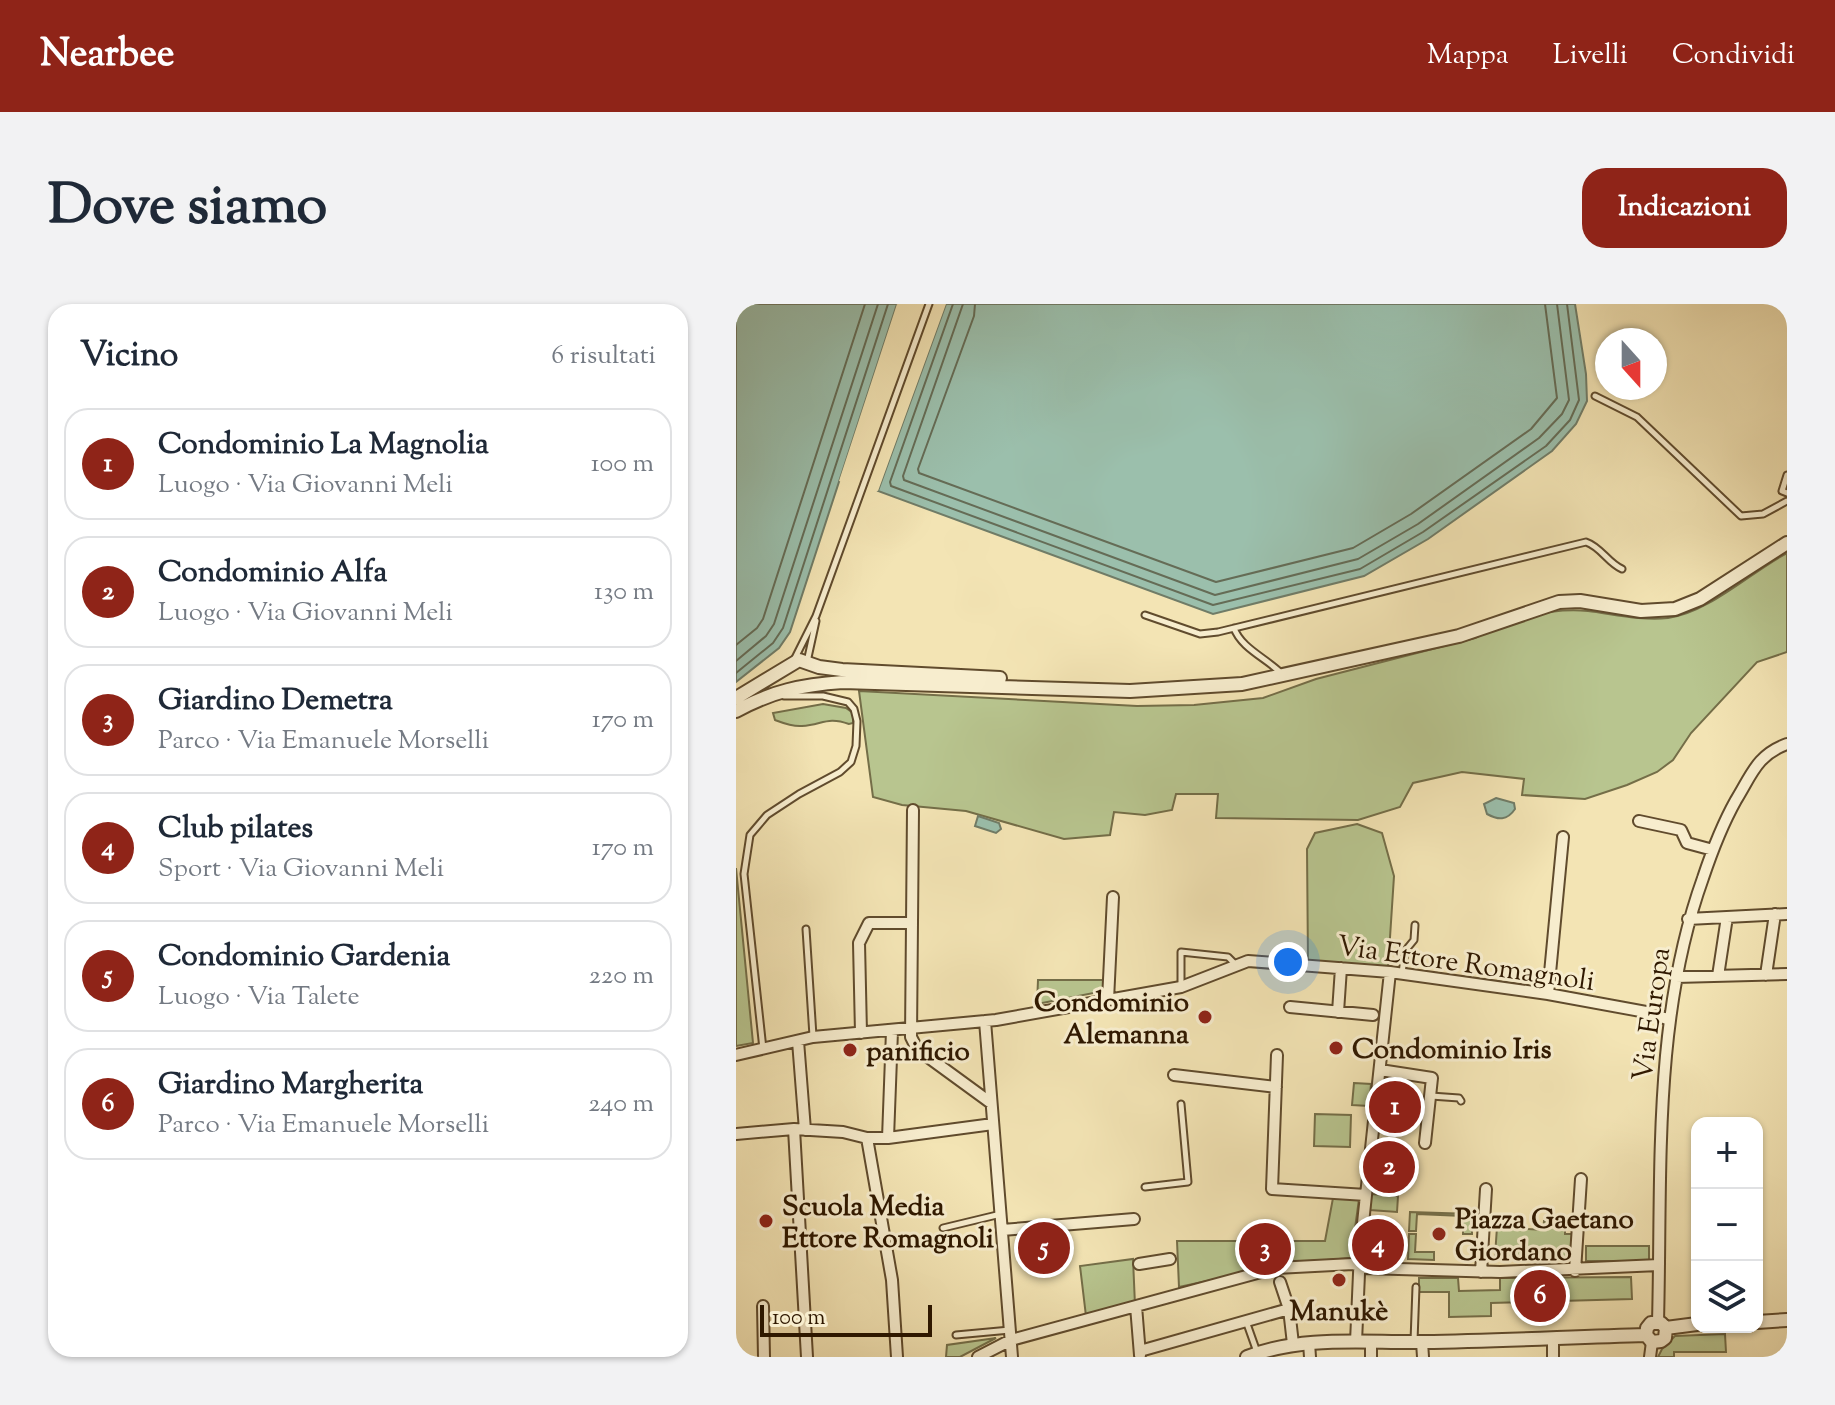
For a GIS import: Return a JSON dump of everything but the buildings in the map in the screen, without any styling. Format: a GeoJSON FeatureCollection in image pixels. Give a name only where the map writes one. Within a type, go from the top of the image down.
{"type":"FeatureCollection","features":[{"type":"Feature","properties":{"kind":"street"},"geometry":{"type":"LineString","coordinates":[[791,665],[788,678],[800,686],[871,681],[1130,691],[1242,684],[1481,631],[1559,602],[1580,601],[1641,611],[1675,609],[1700,599],[1787,543]]}},
{"type":"Feature","properties":{"kind":"street"},"geometry":{"type":"LineString","coordinates":[[736,698],[799,660],[842,670],[1179,687]]}},
{"type":"Feature","properties":{"kind":"street"},"geometry":{"type":"LineString","coordinates":[[736,711],[774,693],[811,682],[814,675],[809,663]]}},
{"type":"Feature","properties":{"kind":"street","name":"Via Europa"},"geometry":{"type":"LineString","coordinates":[[1662,1325],[1660,1152],[1670,1020],[1688,919],[1727,815],[1760,760],[1770,750],[1787,744]]}},
{"type":"Feature","properties":{"kind":"street"},"geometry":{"type":"LineString","coordinates":[[913,810],[910,1029],[917,1049],[991,1103]]}},
{"type":"Feature","properties":{"kind":"street"},"geometry":{"type":"LineString","coordinates":[[1639,821],[1681,830],[1687,843],[1713,850]]}},
{"type":"Feature","properties":{"kind":"street"},"geometry":{"type":"LineString","coordinates":[[1548,994],[1563,837]]}},
{"type":"Feature","properties":{"kind":"street"},"geometry":{"type":"LineString","coordinates":[[1108,1000],[1113,897]]}},
{"type":"Feature","properties":{"kind":"street"},"geometry":{"type":"LineString","coordinates":[[1766,975],[1775,914]]}},
{"type":"Feature","properties":{"kind":"street"},"geometry":{"type":"LineString","coordinates":[[1688,919],[1787,914]]}},
{"type":"Feature","properties":{"kind":"street"},"geometry":{"type":"LineString","coordinates":[[1718,976],[1727,917]]}},
{"type":"Feature","properties":{"kind":"street"},"geometry":{"type":"LineString","coordinates":[[861,1033],[859,943],[869,923],[911,923]]}},
{"type":"Feature","properties":{"kind":"street","name":"Via Ettore Romagnoli"},"geometry":{"type":"LineString","coordinates":[[736,1055],[813,1037],[985,1021],[1181,987],[1235,965],[1263,961],[1390,972],[1548,994],[1646,1012],[1670,1020]]}},
{"type":"Feature","properties":{"kind":"street"},"geometry":{"type":"LineString","coordinates":[[1338,1012],[1341,968]]}},
{"type":"Feature","properties":{"kind":"street"},"geometry":{"type":"LineString","coordinates":[[1356,1342],[1366,1195],[1390,972]]}},
{"type":"Feature","properties":{"kind":"street"},"geometry":{"type":"LineString","coordinates":[[1676,977],[1787,974]]}},
{"type":"Feature","properties":{"kind":"street"},"geometry":{"type":"LineString","coordinates":[[1290,1007],[1373,1015]]}},
{"type":"Feature","properties":{"kind":"street"},"geometry":{"type":"LineString","coordinates":[[985,1021],[1012,1357]]}},
{"type":"Feature","properties":{"kind":"street"},"geometry":{"type":"LineString","coordinates":[[888,1138],[892,1031]]}},
{"type":"Feature","properties":{"kind":"street"},"geometry":{"type":"LineString","coordinates":[[798,1041],[807,1357]]}},
{"type":"Feature","properties":{"kind":"street"},"geometry":{"type":"LineString","coordinates":[[1277,1055],[1272,1189],[1366,1195]]}},
{"type":"Feature","properties":{"kind":"street"},"geometry":{"type":"LineString","coordinates":[[1380,1070],[1432,1078],[1425,1143]]}},
{"type":"Feature","properties":{"kind":"street"},"geometry":{"type":"LineString","coordinates":[[1174,1075],[1276,1087]]}},
{"type":"Feature","properties":{"kind":"street"},"geometry":{"type":"LineString","coordinates":[[736,1134],[800,1130],[888,1138],[993,1124]]}},
{"type":"Feature","properties":{"kind":"street"},"geometry":{"type":"LineString","coordinates":[[867,1138],[892,1280],[897,1357]]}},
{"type":"Feature","properties":{"kind":"street"},"geometry":{"type":"LineString","coordinates":[[1575,1271],[1581,1179]]}},
{"type":"Feature","properties":{"kind":"street"},"geometry":{"type":"LineString","coordinates":[[1481,1272],[1486,1189]]}},
{"type":"Feature","properties":{"kind":"street"},"geometry":{"type":"LineString","coordinates":[[1002,1230],[1134,1219]]}},
{"type":"Feature","properties":{"kind":"street"},"geometry":{"type":"LineString","coordinates":[[1139,1264],[1170,1259]]}},
{"type":"Feature","properties":{"kind":"street"},"geometry":{"type":"LineString","coordinates":[[978,1357],[1011,1335],[1136,1306],[1276,1268],[1353,1264],[1481,1272],[1575,1271],[1659,1265]]}},
{"type":"Feature","properties":{"kind":"street"},"geometry":{"type":"LineString","coordinates":[[1280,1282],[1289,1309],[1293,1344]]}},
{"type":"Feature","properties":{"kind":"street"},"geometry":{"type":"LineString","coordinates":[[763,1306],[764,1357]]}},
{"type":"Feature","properties":{"kind":"street"},"geometry":{"type":"LineString","coordinates":[[1136,1306],[1140,1354],[1289,1309]]}},
{"type":"Feature","properties":{"kind":"street"},"geometry":{"type":"LineString","coordinates":[[1763,1322],[1787,1320]]}},
{"type":"Feature","properties":{"kind":"street"},"geometry":{"type":"LineString","coordinates":[[1260,1354],[1293,1344],[1309,1343],[1553,1338],[1649,1338],[1661,1341],[1665,1338],[1662,1325],[1691,1324]]}},
{"type":"Feature","properties":{"kind":"street"},"geometry":{"type":"LineString","coordinates":[[1553,1338],[1553,1357]]}},
{"type":"Feature","properties":{"kind":"street"},"geometry":{"type":"LineString","coordinates":[[1649,1338],[1650,1357]]}},
{"type":"Feature","properties":{"kind":"street"},"geometry":{"type":"LineString","coordinates":[[1371,1342],[1371,1357]]}},
{"type":"Feature","properties":{"kind":"street"},"geometry":{"type":"LineString","coordinates":[[1418,1342],[1423,1357]]}},
{"type":"Feature","properties":{"kind":"street"},"geometry":{"type":"LineString","coordinates":[[1309,1343],[1310,1357]]}},
{"type":"Feature","properties":{"kind":"lane"},"geometry":{"type":"LineString","coordinates":[[791,665],[816,616],[929,304]]}},
{"type":"Feature","properties":{"kind":"lane"},"geometry":{"type":"LineString","coordinates":[[1603,400],[1637,417],[1741,516],[1763,514],[1787,501]]}},
{"type":"Feature","properties":{"kind":"lane"},"geometry":{"type":"LineString","coordinates":[[1787,475],[1782,491],[1787,493]]}},
{"type":"Feature","properties":{"kind":"lane"},"geometry":{"type":"LineString","coordinates":[[1145,615],[1200,634],[1586,542],[1595,545],[1612,565],[1622,569]]}},
{"type":"Feature","properties":{"kind":"lane"},"geometry":{"type":"LineString","coordinates":[[809,663],[816,616]]}},
{"type":"Feature","properties":{"kind":"lane"},"geometry":{"type":"LineString","coordinates":[[1234,628],[1238,640],[1268,660],[1283,676]]}},
{"type":"Feature","properties":{"kind":"lane"},"geometry":{"type":"LineString","coordinates":[[763,1050],[744,874],[750,835],[767,815],[840,772],[851,762],[856,746],[857,721],[854,709],[848,702],[823,696],[794,698],[774,693]]}},
{"type":"Feature","properties":{"kind":"lane"},"geometry":{"type":"LineString","coordinates":[[1402,974],[1405,951],[1414,940],[1415,925]]}},
{"type":"Feature","properties":{"kind":"lane"},"geometry":{"type":"LineString","coordinates":[[806,929],[813,1037]]}},
{"type":"Feature","properties":{"kind":"lane"},"geometry":{"type":"LineString","coordinates":[[1181,987],[1181,952],[1228,957],[1235,965]]}},
{"type":"Feature","properties":{"kind":"lane"},"geometry":{"type":"LineString","coordinates":[[1430,1096],[1459,1098],[1461,1101]]}},
{"type":"Feature","properties":{"kind":"lane"},"geometry":{"type":"LineString","coordinates":[[1145,1187],[1188,1182],[1181,1104]]}},
{"type":"Feature","properties":{"kind":"lane"},"geometry":{"type":"LineString","coordinates":[[943,1228],[1001,1213]]}},
{"type":"Feature","properties":{"kind":"lane"},"geometry":{"type":"LineString","coordinates":[[1416,1287],[1418,1342]]}},
{"type":"Feature","properties":{"kind":"lane"},"geometry":{"type":"LineString","coordinates":[[1246,1321],[1260,1354]]}},
{"type":"Feature","properties":{"kind":"lane"},"geometry":{"type":"LineString","coordinates":[[956,1335],[1011,1335]]}},
{"type":"Feature","properties":{"kind":"green space"},"geometry":{"type":"Polygon","coordinates":[[[1787,553],[1787,652],[1757,662],[1691,733],[1673,760],[1657,772],[1585,799],[1522,795],[1524,779],[1462,772],[1413,783],[1400,807],[1358,820],[1216,818],[1218,794],[1176,794],[1172,810],[1145,815],[1114,812],[1110,835],[1064,839],[966,811],[902,805],[873,797],[859,691],[1137,706],[1194,705],[1263,698],[1316,679],[1475,638],[1515,620],[1544,613],[1573,610],[1648,619],[1683,615],[1714,600],[1787,553]]]}},
{"type":"Feature","properties":{"kind":"green space"},"geometry":{"type":"Polygon","coordinates":[[[823,704],[846,708],[853,713],[853,723],[830,721],[795,726],[775,720],[773,713],[823,704]]]}},
{"type":"Feature","properties":{"kind":"green space"},"geometry":{"type":"Polygon","coordinates":[[[1357,824],[1382,833],[1394,876],[1388,968],[1308,962],[1307,849],[1315,833],[1357,824]]]}},
{"type":"Feature","properties":{"kind":"green space"},"geometry":{"type":"Polygon","coordinates":[[[736,868],[753,1043],[736,1046],[736,868]]]}},
{"type":"Feature","properties":{"kind":"green space"},"geometry":{"type":"Polygon","coordinates":[[[1038,980],[1105,980],[1104,991],[1037,1004],[1038,980]]]}},
{"type":"Feature","properties":{"kind":"green space"},"geometry":{"type":"Polygon","coordinates":[[[1354,1083],[1371,1084],[1369,1106],[1352,1105],[1354,1083]]]}},
{"type":"Feature","properties":{"kind":"green space"},"geometry":{"type":"Polygon","coordinates":[[[1315,1114],[1351,1115],[1350,1147],[1314,1146],[1315,1114]]]}},
{"type":"Feature","properties":{"kind":"green space"},"geometry":{"type":"Polygon","coordinates":[[[1371,1194],[1398,1196],[1397,1212],[1370,1210],[1371,1194]]]}},
{"type":"Feature","properties":{"kind":"green space"},"geometry":{"type":"Polygon","coordinates":[[[1333,1198],[1359,1199],[1351,1258],[1263,1265],[1258,1270],[1179,1287],[1177,1241],[1325,1241],[1333,1198]]]}},
{"type":"Feature","properties":{"kind":"green space"},"geometry":{"type":"Polygon","coordinates":[[[1410,1212],[1472,1214],[1472,1234],[1463,1234],[1463,1216],[1417,1214],[1416,1231],[1409,1231],[1410,1212]]]}},
{"type":"Feature","properties":{"kind":"green space"},"geometry":{"type":"Polygon","coordinates":[[[1544,1221],[1565,1223],[1565,1234],[1572,1234],[1570,1260],[1495,1256],[1497,1227],[1543,1230],[1544,1221]]]}},
{"type":"Feature","properties":{"kind":"green space"},"geometry":{"type":"Polygon","coordinates":[[[1409,1234],[1416,1234],[1415,1252],[1434,1252],[1434,1260],[1408,1259],[1409,1234]]]}},
{"type":"Feature","properties":{"kind":"green space"},"geometry":{"type":"Polygon","coordinates":[[[1586,1246],[1649,1246],[1649,1261],[1586,1261],[1586,1246]]]}},
{"type":"Feature","properties":{"kind":"green space"},"geometry":{"type":"Polygon","coordinates":[[[1133,1259],[1135,1305],[1086,1316],[1080,1266],[1133,1259]]]}},
{"type":"Feature","properties":{"kind":"green space"},"geometry":{"type":"Polygon","coordinates":[[[1631,1277],[1632,1299],[1491,1303],[1491,1316],[1449,1317],[1449,1292],[1419,1292],[1419,1278],[1458,1278],[1459,1291],[1500,1290],[1500,1278],[1631,1277]]]}},
{"type":"Feature","properties":{"kind":"green space"},"geometry":{"type":"Polygon","coordinates":[[[1725,1334],[1726,1352],[1674,1352],[1674,1357],[1658,1357],[1675,1336],[1725,1334]]]}},
{"type":"Feature","properties":{"kind":"green space"},"geometry":{"type":"Polygon","coordinates":[[[996,1338],[960,1357],[946,1357],[947,1345],[996,1338]]]}},
{"type":"Feature","properties":{"kind":"water"},"geometry":{"type":"Polygon","coordinates":[[[736,304],[897,304],[790,632],[779,648],[736,682],[736,304]]]}},
{"type":"Feature","properties":{"kind":"water"},"geometry":{"type":"Polygon","coordinates":[[[946,304],[1575,304],[1587,401],[1576,424],[1552,451],[1428,539],[1364,576],[1213,614],[878,491],[946,304]]]}},
{"type":"Feature","properties":{"kind":"water"},"geometry":{"type":"Polygon","coordinates":[[[1496,798],[1514,803],[1515,809],[1509,816],[1502,818],[1487,814],[1484,804],[1496,798]]]}},
{"type":"Feature","properties":{"kind":"water"},"geometry":{"type":"Polygon","coordinates":[[[978,816],[999,823],[1001,829],[996,833],[975,826],[978,816]]]}},
{"type":"Feature","properties":{"kind":"pier"},"geometry":{"type":"Polygon","coordinates":[[[897,304],[901,305],[842,482],[839,481],[897,304]]]}},
{"type":"Feature","properties":{"kind":"pier"},"geometry":{"type":"Polygon","coordinates":[[[942,304],[946,304],[878,491],[874,490],[942,304]]]}},
{"type":"Feature","properties":{"kind":"place","name":"Condominio Alemanna"},"geometry":{"type":"Point","coordinates":[1205,1017]}},
{"type":"Feature","properties":{"kind":"place","name":"Condominio Iris"},"geometry":{"type":"Point","coordinates":[1336,1048]}},
{"type":"Feature","properties":{"kind":"place","name":"panificio"},"geometry":{"type":"Point","coordinates":[850,1050]}},
{"type":"Feature","properties":{"kind":"place","name":"Condominio La Magnolia"},"geometry":{"type":"Point","coordinates":[1395,1107]}},
{"type":"Feature","properties":{"kind":"place","name":"Condominio Alfa"},"geometry":{"type":"Point","coordinates":[1389,1167]}},
{"type":"Feature","properties":{"kind":"place","name":"Scuola Media Ettore Romagnoli"},"geometry":{"type":"Point","coordinates":[766,1221]}},
{"type":"Feature","properties":{"kind":"place","name":"Piazza Gaetano Giordano"},"geometry":{"type":"Point","coordinates":[1439,1234]}},
{"type":"Feature","properties":{"kind":"place","name":"Club pilates"},"geometry":{"type":"Point","coordinates":[1378,1245]}},
{"type":"Feature","properties":{"kind":"place","name":"Condominio Gardenia"},"geometry":{"type":"Point","coordinates":[1044,1248]}},
{"type":"Feature","properties":{"kind":"place","name":"Giardino Demetra"},"geometry":{"type":"Point","coordinates":[1265,1249]}},
{"type":"Feature","properties":{"kind":"place","name":"Manukè"},"geometry":{"type":"Point","coordinates":[1339,1280]}},
{"type":"Feature","properties":{"kind":"place","name":"Giardino Margherita"},"geometry":{"type":"Point","coordinates":[1540,1296]}}]}
